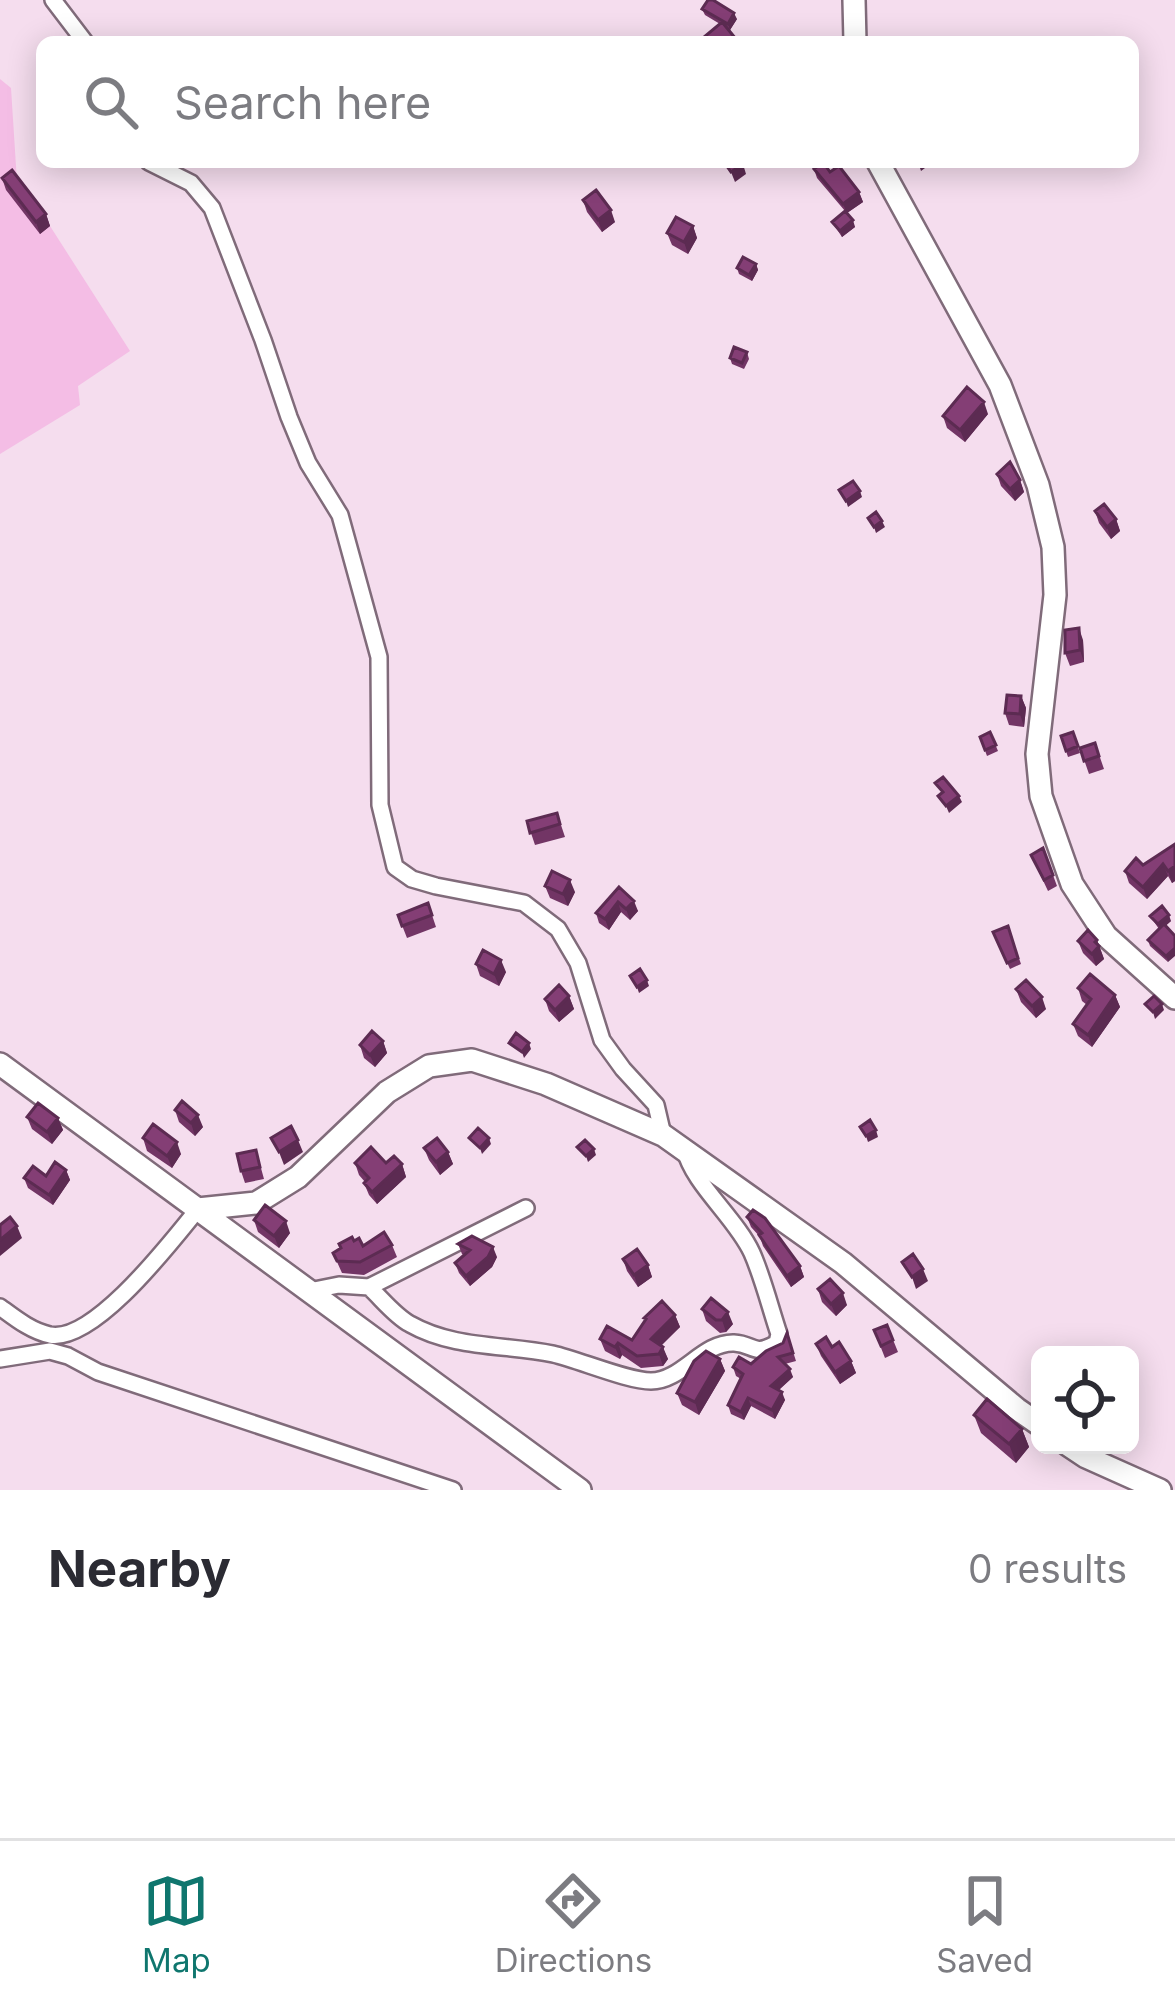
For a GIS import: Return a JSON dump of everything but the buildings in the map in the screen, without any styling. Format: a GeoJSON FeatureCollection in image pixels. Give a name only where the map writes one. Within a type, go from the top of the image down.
{"type":"FeatureCollection","features":[{"type":"Feature","properties":{"kind":"street"},"geometry":{"type":"LineString","coordinates":[[53,0],[80,36]]}},
{"type":"Feature","properties":{"kind":"street"},"geometry":{"type":"LineString","coordinates":[[854,0],[855,36]]}},
{"type":"Feature","properties":{"kind":"street"},"geometry":{"type":"LineString","coordinates":[[161,168],[191,183],[212,208],[308,464],[340,515],[379,657],[380,805],[395,867],[412,879],[436,886],[524,903],[558,929],[578,963],[602,1040],[656,1105],[663,1136]]}},
{"type":"Feature","properties":{"kind":"street"},"geometry":{"type":"LineString","coordinates":[[881,168],[1000,385],[1038,485],[1053,547],[1054,595],[1037,754],[1041,796],[1072,884],[1106,936],[1175,998]]}},
{"type":"Feature","properties":{"kind":"street"},"geometry":{"type":"LineString","coordinates":[[0,1359],[51,1344],[89,1324],[162,1254],[198,1209],[256,1203],[298,1178],[387,1092],[429,1066],[472,1060],[545,1084],[686,1150],[843,1263],[1031,1419]]}},
{"type":"Feature","properties":{"kind":"street"},"geometry":{"type":"LineString","coordinates":[[0,1064],[580,1490]]}},
{"type":"Feature","properties":{"kind":"street"},"geometry":{"type":"LineString","coordinates":[[369,1287],[405,1322],[441,1339],[552,1354],[649,1381],[668,1378],[712,1349],[734,1343],[765,1350],[777,1343],[778,1334],[751,1251],[689,1167],[686,1150]]}},
{"type":"Feature","properties":{"kind":"street"},"geometry":{"type":"LineString","coordinates":[[309,1291],[339,1285],[369,1287],[526,1208]]}},
{"type":"Feature","properties":{"kind":"street"},"geometry":{"type":"LineString","coordinates":[[0,1307],[98,1372],[414,1483],[453,1490]]}},
{"type":"Feature","properties":{"kind":"street"},"geometry":{"type":"LineString","coordinates":[[1082,1454],[1160,1490]]}},
{"type":"Feature","properties":{"kind":"shaded area"},"geometry":{"type":"Polygon","coordinates":[[[0,79],[11,88],[17,182],[130,351],[78,386],[80,405],[0,454],[0,79]]]}}]}
